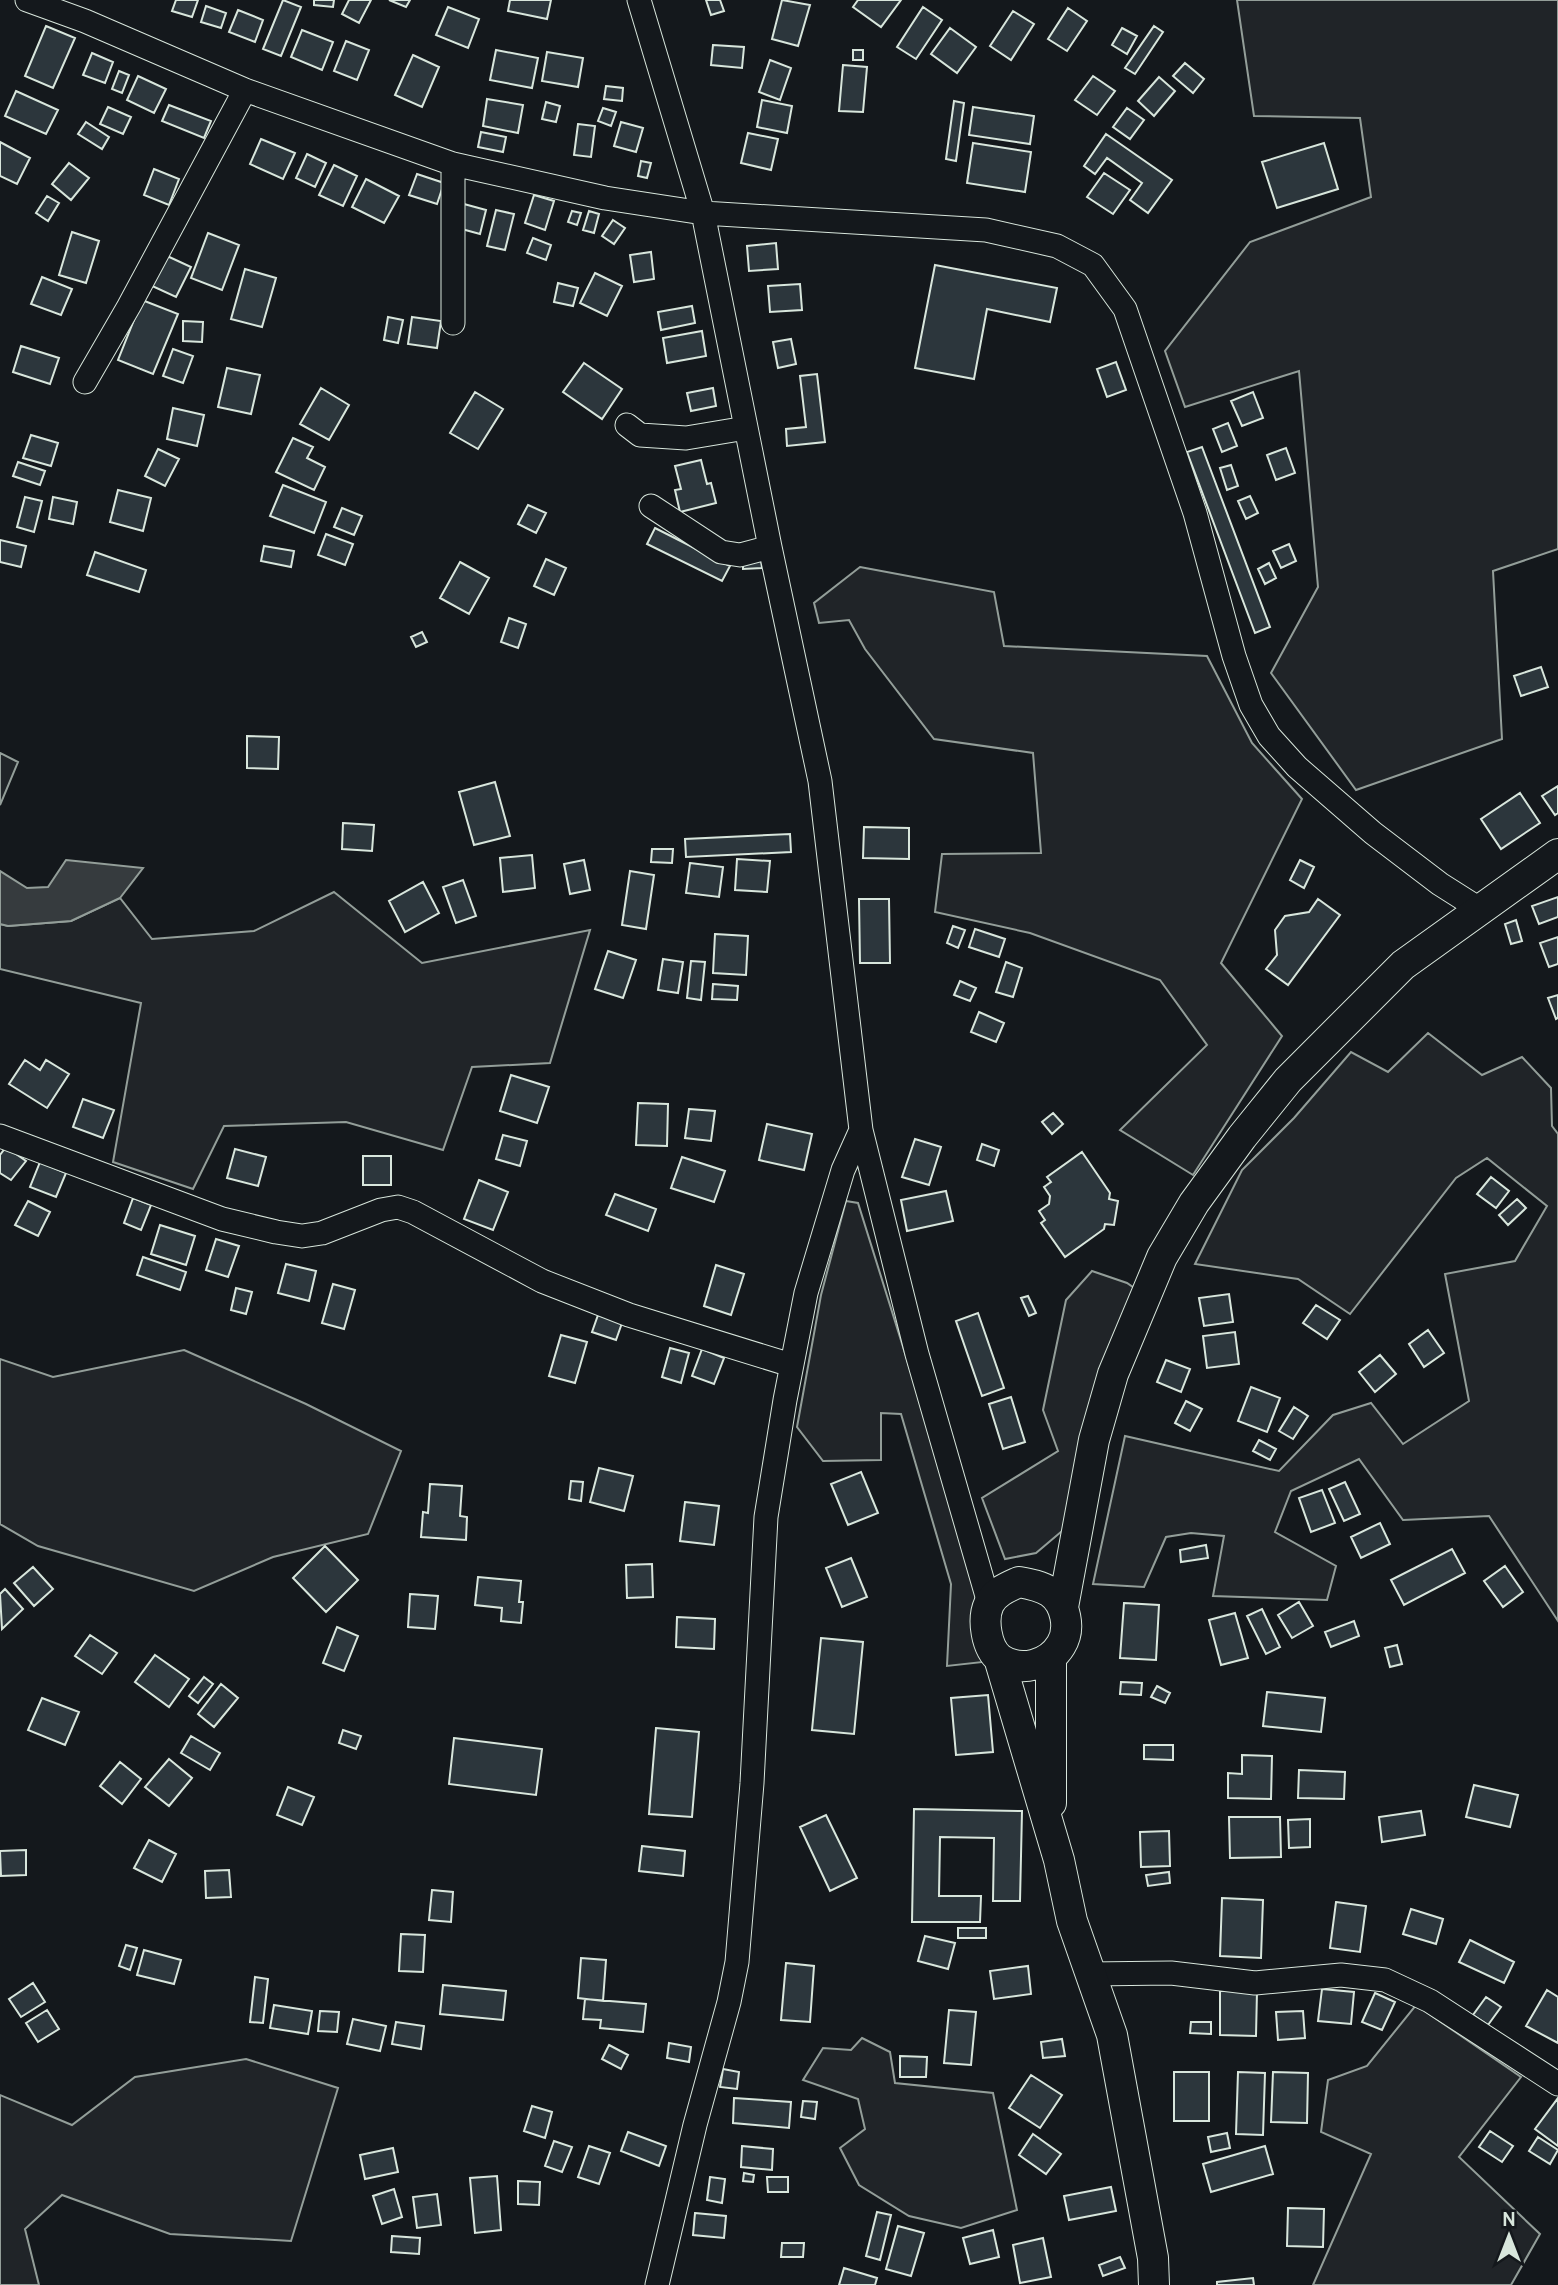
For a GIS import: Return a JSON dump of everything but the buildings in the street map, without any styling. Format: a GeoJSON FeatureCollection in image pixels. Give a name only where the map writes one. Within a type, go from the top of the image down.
{"type":"FeatureCollection","features":[{"type":"Feature","properties":{"kind":"main road"},"geometry":{"type":"LineString","coordinates":[[999,1658],[1016,1666],[1034,1666],[1051,1657],[1063,1643],[1067,1625],[1063,1607],[1094,1440],[1113,1374],[1162,1257],[1194,1203],[1288,1080],[1403,965],[1558,853]]}},
{"type":"Feature","properties":{"kind":"main road"},"geometry":{"type":"LineString","coordinates":[[1063,1607],[1051,1592],[1034,1585],[1019,1583],[1003,1589],[989,1603],[985,1622],[989,1642],[999,1658],[1059,1860],[1072,1921],[1112,2035],[1153,2258],[1154,2285]]}},
{"type":"Feature","properties":{"kind":"main road"},"geometry":{"type":"LineString","coordinates":[[1051,1657],[1051,1839]]}},
{"type":"Feature","properties":{"kind":"street"},"geometry":{"type":"LineString","coordinates":[[27,0],[85,21],[245,90],[453,164],[605,198],[703,213],[986,230],[1057,246],[1093,265],[1125,309],[1195,513],[1234,656],[1251,705],[1269,736],[1297,767],[1373,833],[1440,884],[1481,910]]}},
{"type":"Feature","properties":{"kind":"street"},"geometry":{"type":"LineString","coordinates":[[639,0],[703,213],[820,781],[861,1130],[917,1354],[989,1603]]}},
{"type":"Feature","properties":{"kind":"street"},"geometry":{"type":"LineString","coordinates":[[85,382],[245,90]]}},
{"type":"Feature","properties":{"kind":"street"},"geometry":{"type":"LineString","coordinates":[[453,164],[453,323]]}},
{"type":"Feature","properties":{"kind":"street"},"geometry":{"type":"LineString","coordinates":[[627,425],[640,435],[686,438],[746,428]]}},
{"type":"Feature","properties":{"kind":"street"},"geometry":{"type":"LineString","coordinates":[[651,506],[721,552],[740,555],[770,547]]}},
{"type":"Feature","properties":{"kind":"street"},"geometry":{"type":"LineString","coordinates":[[657,2285],[737,1962],[752,1783],[766,1517],[792,1365],[806,1293],[830,1209],[843,1170],[861,1130]]}},
{"type":"Feature","properties":{"kind":"street"},"geometry":{"type":"LineString","coordinates":[[0,1136],[222,1219],[276,1232],[302,1236],[322,1233],[381,1210],[405,1210],[542,1281],[629,1315],[792,1365]]}},
{"type":"Feature","properties":{"kind":"street"},"geometry":{"type":"LineString","coordinates":[[1090,1974],[1171,1973],[1255,1983],[1341,1975],[1385,1980],[1430,2001],[1558,2084]]}},
{"type":"Feature","properties":{"kind":"shaded area"},"geometry":{"type":"Polygon","coordinates":[[[1237,0],[1558,0],[1558,549],[1493,571],[1502,739],[1356,790],[1271,673],[1318,587],[1299,371],[1185,407],[1165,351],[1250,242],[1371,197],[1360,118],[1254,116],[1237,0]]]}},
{"type":"Feature","properties":{"kind":"shaded area"},"geometry":{"type":"Polygon","coordinates":[[[860,567],[994,592],[1004,646],[1207,656],[1252,743],[1302,799],[1221,963],[1282,1036],[1193,1175],[1120,1130],[1207,1045],[1160,980],[1030,933],[935,912],[942,854],[1041,853],[1033,753],[934,739],[865,649],[849,620],[819,623],[814,603],[860,567]]]}},
{"type":"Feature","properties":{"kind":"shaded area"},"geometry":{"type":"Polygon","coordinates":[[[0,753],[18,762],[0,805],[0,753]]]}},
{"type":"Feature","properties":{"kind":"shaded area"},"geometry":{"type":"Polygon","coordinates":[[[66,860],[143,868],[120,898],[71,921],[8,926],[0,924],[0,871],[27,888],[48,887],[66,860]]]}},
{"type":"Feature","properties":{"kind":"shaded area"},"geometry":{"type":"Polygon","coordinates":[[[334,892],[422,963],[590,930],[550,1063],[472,1067],[443,1150],[346,1122],[224,1126],[193,1189],[113,1162],[141,1003],[0,969],[0,924],[8,926],[71,921],[120,898],[152,939],[254,931],[334,892]]]}},
{"type":"Feature","properties":{"kind":"shaded area"},"geometry":{"type":"Polygon","coordinates":[[[1428,1033],[1482,1075],[1522,1057],[1551,1088],[1552,1126],[1558,1134],[1558,1621],[1489,1516],[1403,1520],[1359,1459],[1291,1491],[1275,1532],[1336,1566],[1327,1600],[1213,1596],[1224,1536],[1191,1533],[1166,1537],[1144,1587],[1093,1584],[1125,1436],[1279,1471],[1333,1415],[1371,1403],[1403,1444],[1469,1401],[1445,1274],[1515,1261],[1547,1206],[1487,1158],[1456,1178],[1350,1314],[1298,1279],[1195,1264],[1242,1170],[1294,1118],[1351,1052],[1388,1072],[1428,1033]]]}},
{"type":"Feature","properties":{"kind":"shaded area"},"geometry":{"type":"Polygon","coordinates":[[[846,1201],[858,1203],[1001,1660],[947,1666],[951,1584],[901,1414],[881,1413],[881,1460],[823,1461],[797,1427],[821,1295],[846,1201]]]}},
{"type":"Feature","properties":{"kind":"shaded area"},"geometry":{"type":"Polygon","coordinates":[[[1092,1271],[1127,1283],[1137,1290],[1068,1526],[1036,1553],[1005,1559],[982,1498],[1058,1451],[1043,1410],[1066,1300],[1092,1271]]]}},
{"type":"Feature","properties":{"kind":"shaded area"},"geometry":{"type":"Polygon","coordinates":[[[184,1350],[306,1404],[401,1451],[368,1534],[273,1557],[194,1591],[38,1546],[0,1524],[0,1359],[53,1377],[184,1350]]]}},
{"type":"Feature","properties":{"kind":"shaded area"},"geometry":{"type":"Polygon","coordinates":[[[1416,2005],[1521,2077],[1459,2157],[1540,2234],[1511,2285],[1313,2285],[1371,2154],[1321,2132],[1328,2080],[1367,2066],[1416,2005]]]}},
{"type":"Feature","properties":{"kind":"shaded area"},"geometry":{"type":"Polygon","coordinates":[[[862,2038],[890,2052],[895,2083],[993,2093],[1017,2210],[961,2228],[909,2216],[859,2185],[840,2148],[865,2129],[858,2099],[803,2080],[823,2048],[851,2050],[862,2038]]]}},
{"type":"Feature","properties":{"kind":"shaded area"},"geometry":{"type":"Polygon","coordinates":[[[246,2059],[338,2088],[291,2241],[170,2234],[62,2195],[25,2229],[39,2285],[0,2285],[0,2095],[72,2125],[135,2077],[246,2059]]]}}]}
